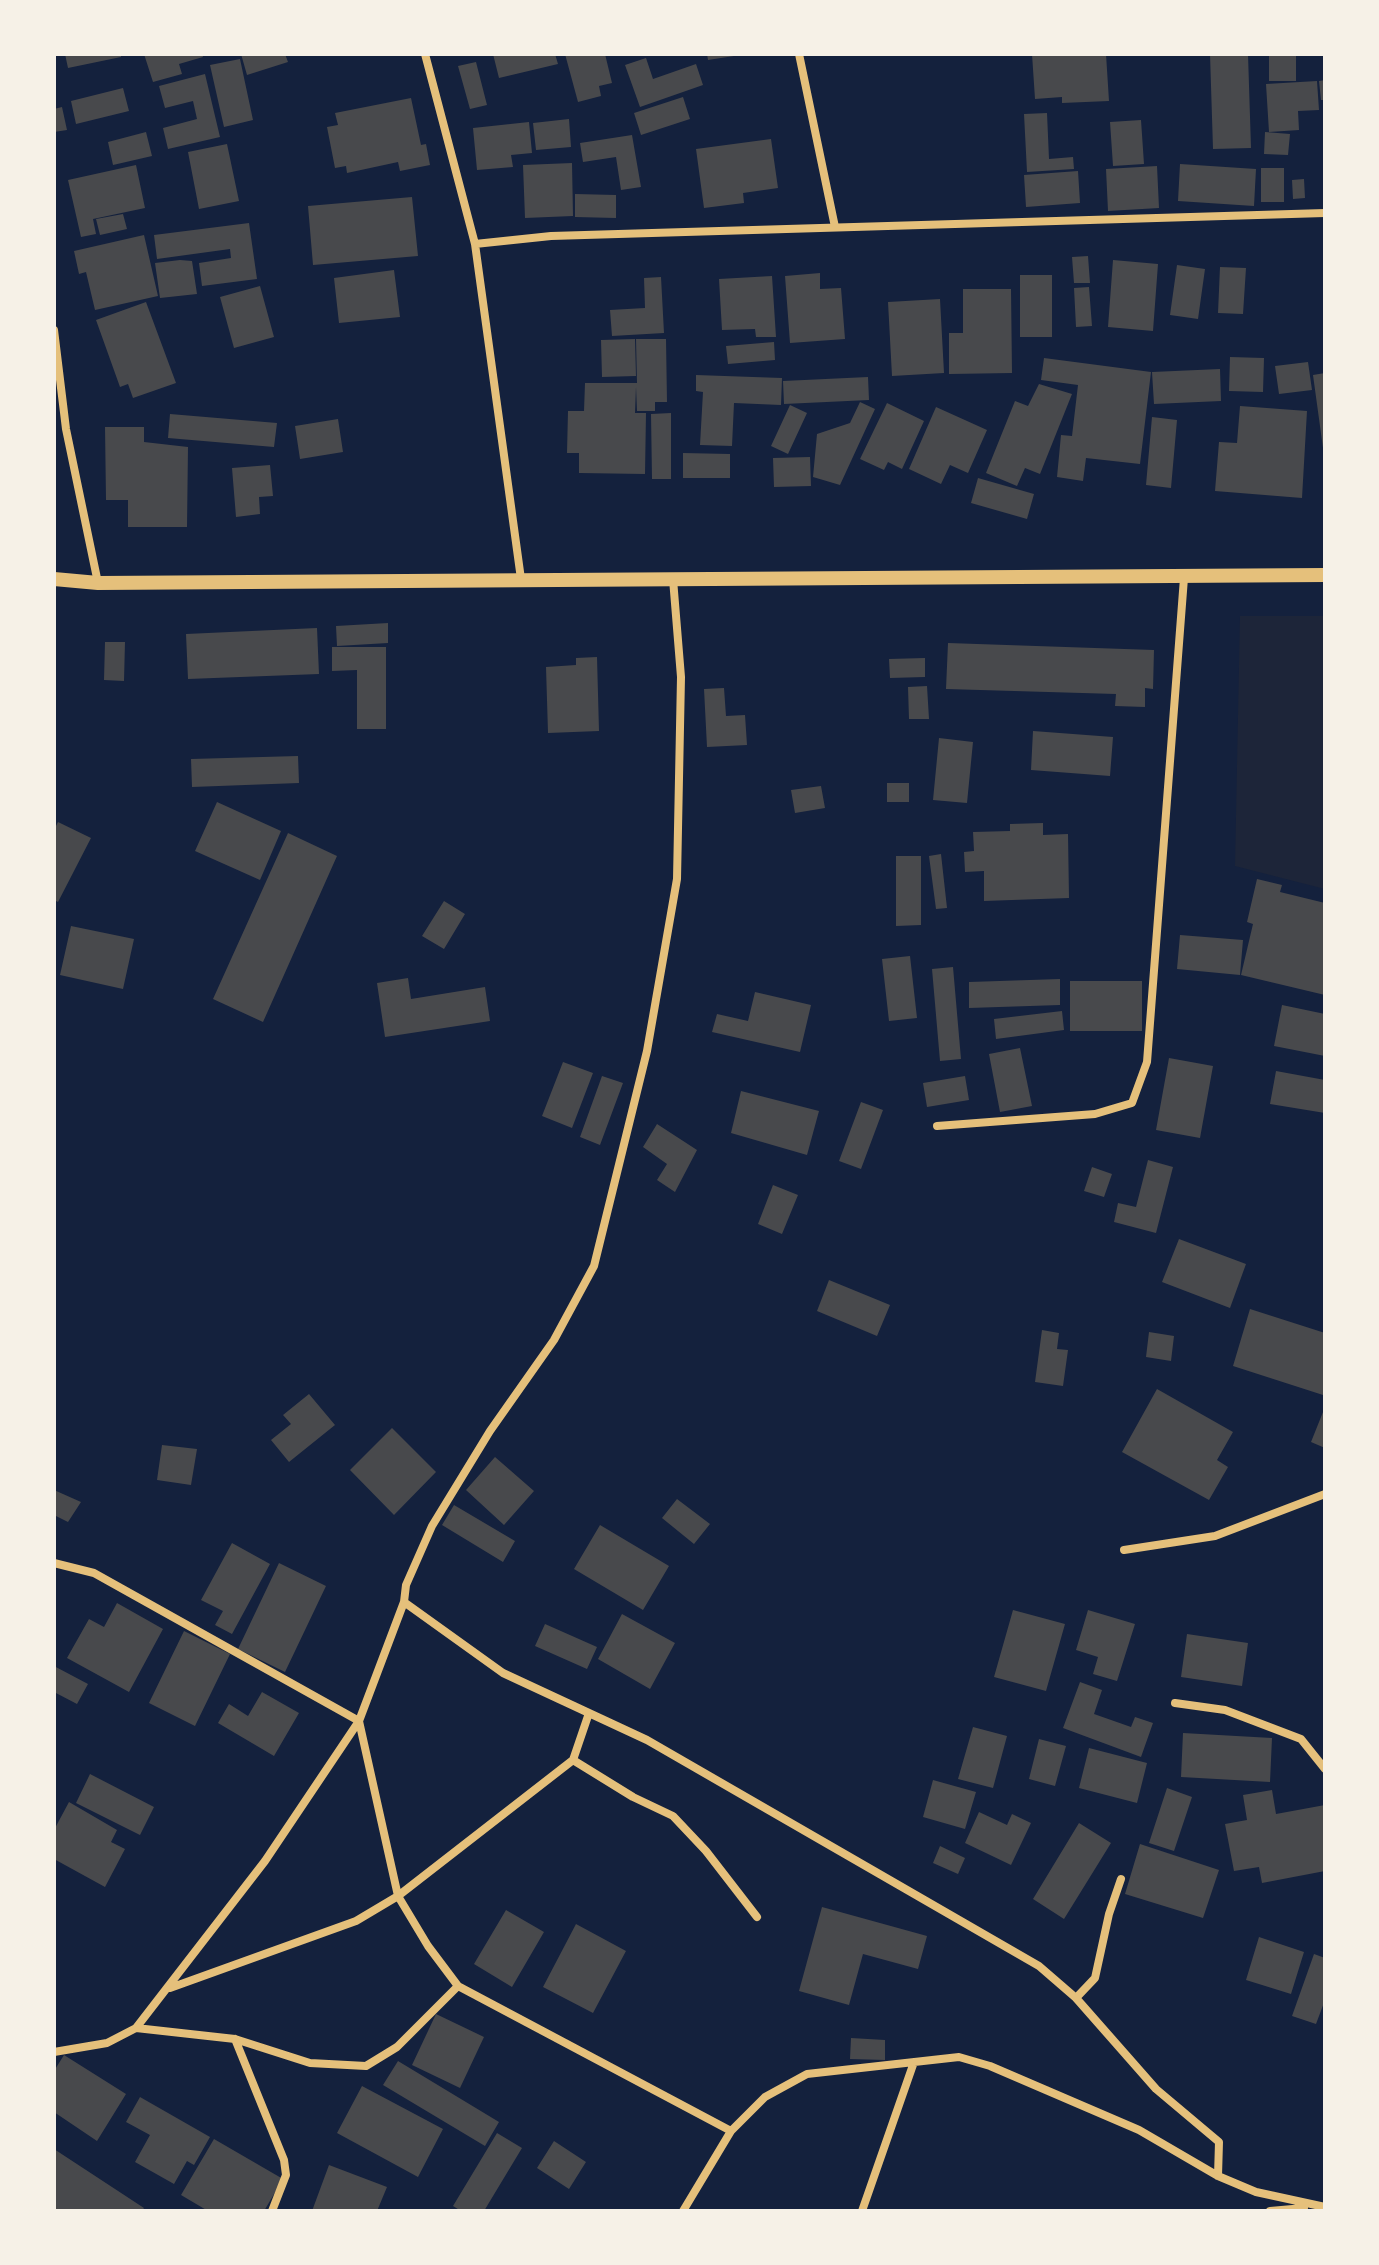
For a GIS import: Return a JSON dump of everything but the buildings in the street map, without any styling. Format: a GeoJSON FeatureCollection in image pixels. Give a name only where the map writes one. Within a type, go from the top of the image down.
{"type":"FeatureCollection","features":[{"type":"Feature","properties":{"kind":"street"},"geometry":{"type":"LineString","coordinates":[[425,54],[475,244],[521,579]]}},
{"type":"Feature","properties":{"kind":"street"},"geometry":{"type":"LineString","coordinates":[[799,54],[835,227]]}},
{"type":"Feature","properties":{"kind":"street"},"geometry":{"type":"LineString","coordinates":[[475,244],[551,236],[1325,213]]}},
{"type":"Feature","properties":{"kind":"street"},"geometry":{"type":"LineString","coordinates":[[54,330],[66,429],[98,583]]}},
{"type":"Feature","properties":{"kind":"street"},"geometry":{"type":"LineString","coordinates":[[54,579],[98,583],[1325,575]]}},
{"type":"Feature","properties":{"kind":"street"},"geometry":{"type":"LineString","coordinates":[[937,1126],[1095,1114],[1132,1103],[1147,1062],[1184,578]]}},
{"type":"Feature","properties":{"kind":"street"},"geometry":{"type":"LineString","coordinates":[[54,2052],[107,2043],[136,2028],[265,1861],[359,1721],[404,1602],[406,1585],[432,1526],[490,1431],[554,1340],[594,1266],[647,1051],[677,879],[681,677],[673,579]]}},
{"type":"Feature","properties":{"kind":"street"},"geometry":{"type":"LineString","coordinates":[[1124,1550],[1215,1536],[1325,1494]]}},
{"type":"Feature","properties":{"kind":"street"},"geometry":{"type":"LineString","coordinates":[[54,1563],[94,1573],[359,1721],[398,1896],[428,1946],[458,1986],[731,2131]]}},
{"type":"Feature","properties":{"kind":"street"},"geometry":{"type":"LineString","coordinates":[[404,1602],[503,1673],[647,1740],[1039,1966],[1076,1998],[1156,2089],[1219,2142],[1218,2176]]}},
{"type":"Feature","properties":{"kind":"street"},"geometry":{"type":"LineString","coordinates":[[1175,1703],[1225,1710],[1301,1739],[1325,1769]]}},
{"type":"Feature","properties":{"kind":"street"},"geometry":{"type":"LineString","coordinates":[[169,1988],[356,1921],[398,1896],[573,1760],[589,1713]]}},
{"type":"Feature","properties":{"kind":"street"},"geometry":{"type":"LineString","coordinates":[[573,1760],[633,1797],[673,1816],[706,1851],[757,1917]]}},
{"type":"Feature","properties":{"kind":"street"},"geometry":{"type":"LineString","coordinates":[[1076,1998],[1095,1978],[1109,1914],[1121,1879]]}},
{"type":"Feature","properties":{"kind":"street"},"geometry":{"type":"LineString","coordinates":[[136,2028],[235,2039],[310,2063],[366,2066],[397,2047],[458,1986]]}},
{"type":"Feature","properties":{"kind":"street"},"geometry":{"type":"LineString","coordinates":[[235,2039],[284,2160],[286,2175],[272,2211]]}},
{"type":"Feature","properties":{"kind":"street"},"geometry":{"type":"LineString","coordinates":[[683,2211],[731,2131],[765,2097],[807,2074],[959,2057],[990,2066],[1139,2130],[1218,2176],[1256,2192],[1313,2207]]}},
{"type":"Feature","properties":{"kind":"street"},"geometry":{"type":"LineString","coordinates":[[862,2211],[914,2062]]}},
{"type":"Feature","properties":{"kind":"street"},"geometry":{"type":"LineString","coordinates":[[1270,2211],[1325,2207]]}},
{"type":"Feature","properties":{"kind":"shaded area"},"geometry":{"type":"Polygon","coordinates":[[[1240,616],[1325,616],[1325,889],[1235,866],[1240,616]]]}}]}
